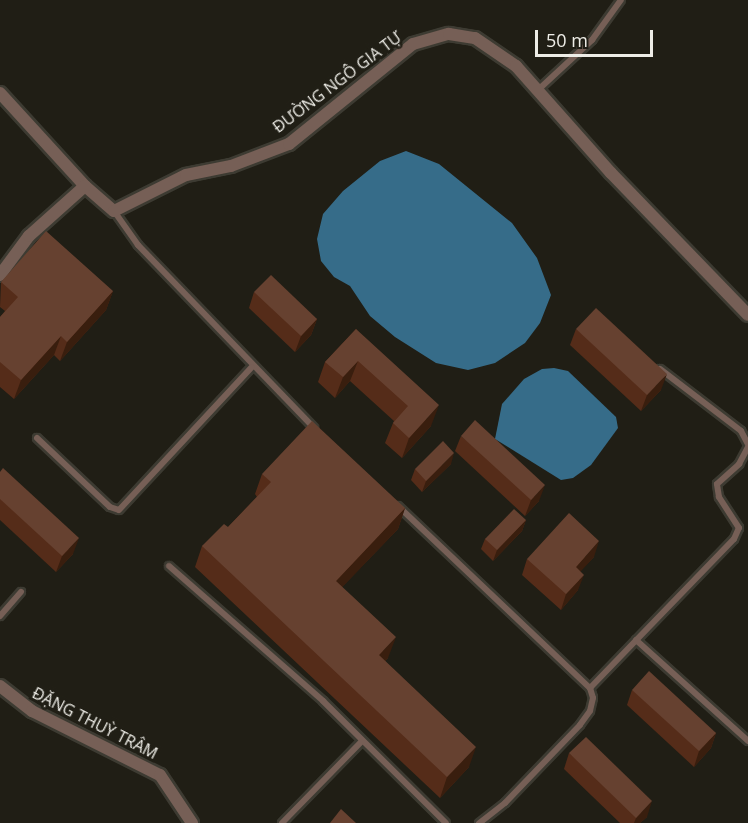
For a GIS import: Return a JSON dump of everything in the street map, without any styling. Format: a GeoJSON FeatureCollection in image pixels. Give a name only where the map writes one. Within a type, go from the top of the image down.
{"type":"FeatureCollection","features":[{"type":"Feature","properties":{"kind":"street","name":"ĐƯỜNG NGÔ GIA TỰ"},"geometry":{"type":"LineString","coordinates":[[114,211],[186,175],[231,166],[289,144],[413,44],[449,34],[475,38],[516,66],[748,315]]}},
{"type":"Feature","properties":{"kind":"street"},"geometry":{"type":"LineString","coordinates":[[0,93],[85,186],[114,211]]}},
{"type":"Feature","properties":{"kind":"street"},"geometry":{"type":"LineString","coordinates":[[0,275],[29,236],[85,186]]}},
{"type":"Feature","properties":{"kind":"street","name":"ĐẶNG THUỲ TRÂM"},"geometry":{"type":"LineString","coordinates":[[0,686],[32,711],[160,775],[192,823]]}},
{"type":"Feature","properties":{"kind":"lane"},"geometry":{"type":"LineString","coordinates":[[538,91],[592,40],[621,0]]}},
{"type":"Feature","properties":{"kind":"lane"},"geometry":{"type":"LineString","coordinates":[[114,211],[138,245],[252,367],[323,437]]}},
{"type":"Feature","properties":{"kind":"lane"},"geometry":{"type":"LineString","coordinates":[[479,823],[505,803],[580,725],[590,711],[590,688],[734,539],[739,528],[719,497],[717,484],[739,464],[748,445],[741,431],[655,365]]}},
{"type":"Feature","properties":{"kind":"lane"},"geometry":{"type":"LineString","coordinates":[[37,438],[110,507],[119,510],[252,367]]}},
{"type":"Feature","properties":{"kind":"lane"},"geometry":{"type":"LineString","coordinates":[[389,498],[590,688]]}},
{"type":"Feature","properties":{"kind":"lane"},"geometry":{"type":"LineString","coordinates":[[169,566],[272,655],[446,823]]}},
{"type":"Feature","properties":{"kind":"lane"},"geometry":{"type":"LineString","coordinates":[[0,616],[21,592]]}},
{"type":"Feature","properties":{"kind":"lane"},"geometry":{"type":"LineString","coordinates":[[636,640],[748,741]]}},
{"type":"Feature","properties":{"kind":"lane"},"geometry":{"type":"LineString","coordinates":[[282,823],[361,742]]}},
{"type":"Feature","properties":{"kind":"water"},"geometry":{"type":"Polygon","coordinates":[[[406,151],[439,164],[512,223],[537,258],[551,295],[540,323],[525,343],[495,363],[468,370],[436,363],[395,337],[370,316],[350,286],[334,277],[321,261],[317,239],[323,214],[343,191],[380,161],[406,151]]]}},
{"type":"Feature","properties":{"kind":"water"},"geometry":{"type":"Polygon","coordinates":[[[554,368],[568,371],[616,417],[618,428],[591,465],[573,478],[561,480],[495,439],[502,404],[524,379],[542,369],[554,368]]]}},
{"type":"Feature","properties":{"kind":"building"},"geometry":{"type":"Polygon","coordinates":[[[46,231],[113,291],[67,342],[61,336],[21,380],[0,362],[0,317],[18,297],[1,282],[46,231]]]}},
{"type":"Feature","properties":{"kind":"building"},"geometry":{"type":"Polygon","coordinates":[[[271,275],[317,319],[301,336],[254,292],[271,275]]]}},
{"type":"Feature","properties":{"kind":"building"},"geometry":{"type":"Polygon","coordinates":[[[596,308],[667,374],[647,395],[576,329],[596,308]]]}},
{"type":"Feature","properties":{"kind":"building"},"geometry":{"type":"Polygon","coordinates":[[[356,329],[439,405],[409,438],[393,423],[408,406],[358,361],[343,377],[325,362],[356,329]]]}},
{"type":"Feature","properties":{"kind":"building"},"geometry":{"type":"Polygon","coordinates":[[[475,420],[545,485],[531,500],[461,436],[475,420]]]}},
{"type":"Feature","properties":{"kind":"building"},"geometry":{"type":"Polygon","coordinates":[[[312,421],[405,508],[336,581],[396,637],[379,655],[476,747],[447,777],[202,546],[224,524],[228,527],[271,482],[262,474],[312,421]]]}},
{"type":"Feature","properties":{"kind":"building"},"geometry":{"type":"Polygon","coordinates":[[[443,441],[454,453],[426,481],[415,469],[443,441]]]}},
{"type":"Feature","properties":{"kind":"building"},"geometry":{"type":"Polygon","coordinates":[[[3,468],[79,538],[62,556],[0,499],[0,472],[3,468]]]}},
{"type":"Feature","properties":{"kind":"building"},"geometry":{"type":"Polygon","coordinates":[[[514,509],[526,520],[497,550],[485,539],[514,509]]]}},
{"type":"Feature","properties":{"kind":"building"},"geometry":{"type":"Polygon","coordinates":[[[569,513],[599,541],[576,567],[584,575],[566,594],[527,559],[569,513]]]}},
{"type":"Feature","properties":{"kind":"building"},"geometry":{"type":"Polygon","coordinates":[[[649,671],[716,733],[699,751],[632,690],[649,671]]]}},
{"type":"Feature","properties":{"kind":"building"},"geometry":{"type":"Polygon","coordinates":[[[586,737],[652,801],[636,818],[569,753],[586,737]]]}},
{"type":"Feature","properties":{"kind":"building"},"geometry":{"type":"Polygon","coordinates":[[[341,809],[356,823],[330,823],[341,809]]]}}]}
